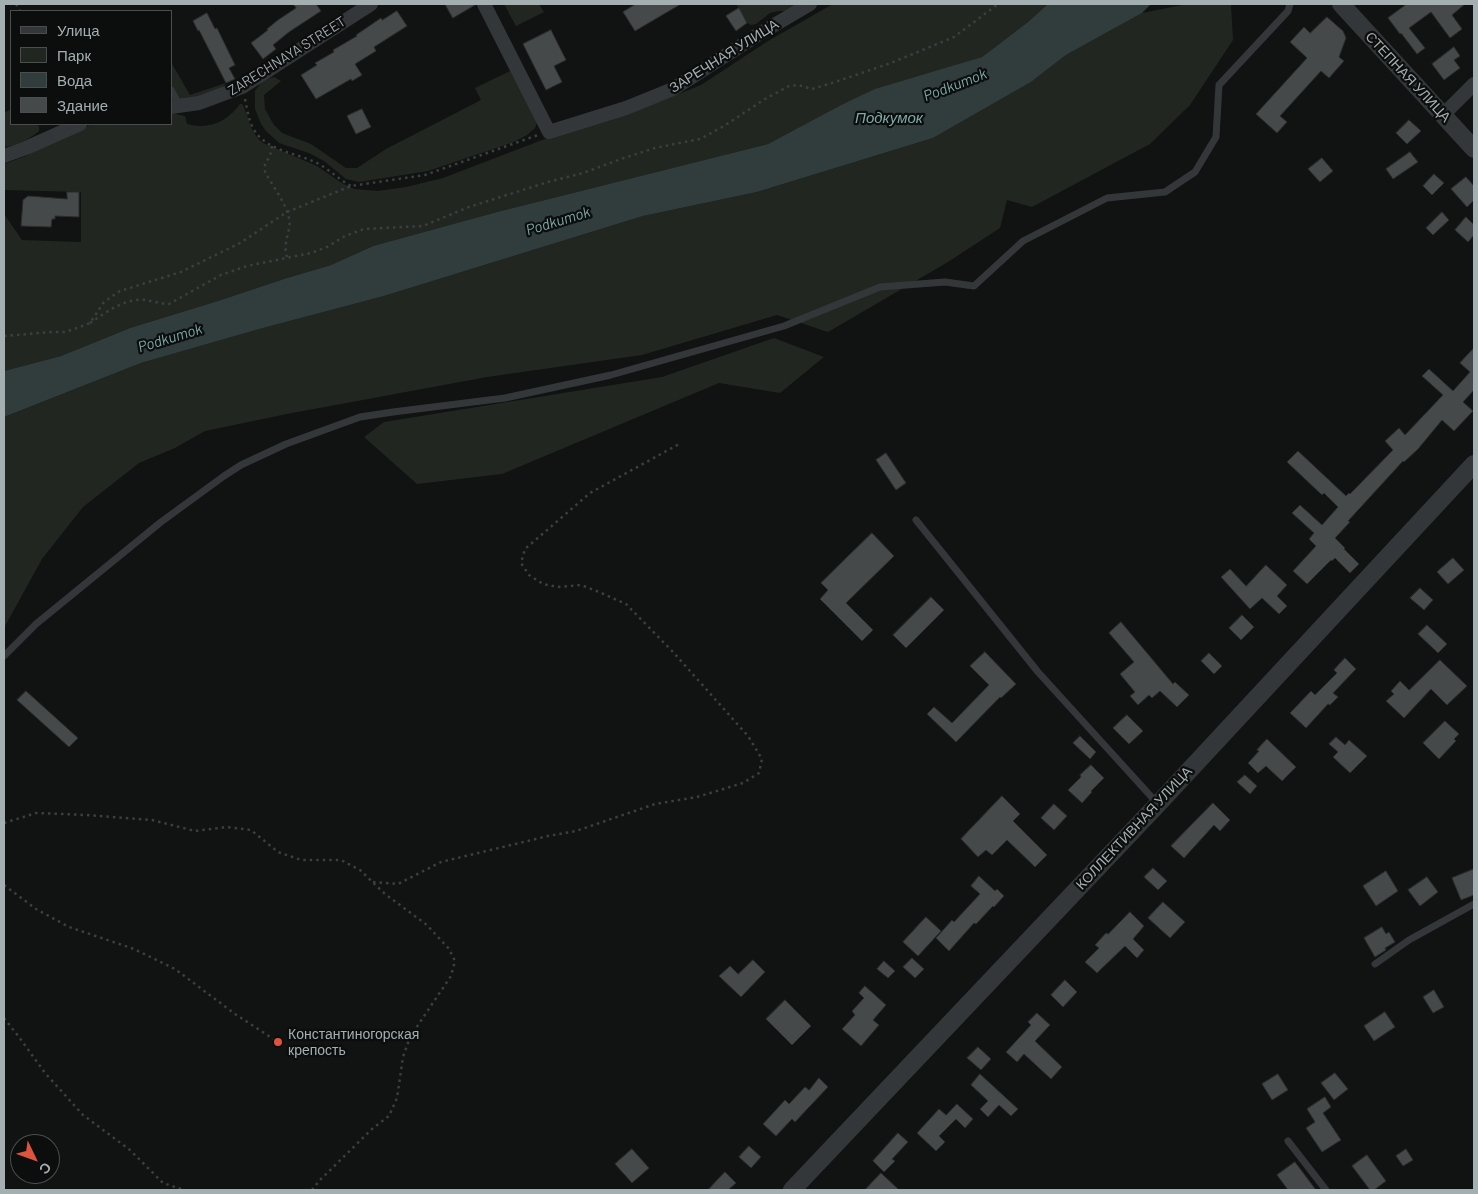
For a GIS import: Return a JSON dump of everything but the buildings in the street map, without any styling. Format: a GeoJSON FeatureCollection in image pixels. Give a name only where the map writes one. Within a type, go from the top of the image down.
{"type":"FeatureCollection","features":[{"type":"Feature","properties":{"kind":"street","name":"ZARECHNAYA STREET"},"geometry":{"type":"LineString","coordinates":[[176,107],[199,103],[242,87],[370,4]]}},
{"type":"Feature","properties":{"kind":"street"},"geometry":{"type":"LineString","coordinates":[[484,4],[549,132]]}},
{"type":"Feature","properties":{"kind":"street","name":"ЗАРЕЧНАЯ УЛИЦА"},"geometry":{"type":"LineString","coordinates":[[549,132],[626,108],[673,89],[810,4]]}},
{"type":"Feature","properties":{"kind":"street","name":"СТЕПНАЯ УЛИЦА"},"geometry":{"type":"LineString","coordinates":[[1341,4],[1474,149]]}},
{"type":"Feature","properties":{"kind":"street"},"geometry":{"type":"LineString","coordinates":[[1443,114],[1474,84]]}},
{"type":"Feature","properties":{"kind":"street"},"geometry":{"type":"LineString","coordinates":[[4,156],[78,125]]}},
{"type":"Feature","properties":{"kind":"street","name":"КОЛЛЕКТИВНАЯ УЛИЦА"},"geometry":{"type":"LineString","coordinates":[[792,1190],[1158,804],[1474,464]]}},
{"type":"Feature","properties":{"kind":"lane"},"geometry":{"type":"LineString","coordinates":[[4,656],[36,624],[161,522],[241,465],[286,444],[360,417],[505,398],[611,375],[784,326],[880,288],[945,282],[974,286],[1023,241],[1107,198],[1165,192],[1195,172],[1216,137],[1219,85],[1288,11],[1290,4]]}},
{"type":"Feature","properties":{"kind":"lane"},"geometry":{"type":"LineString","coordinates":[[172,93],[176,107]]}},
{"type":"Feature","properties":{"kind":"lane"},"geometry":{"type":"LineString","coordinates":[[916,520],[1038,672],[1158,804]]}},
{"type":"Feature","properties":{"kind":"lane"},"geometry":{"type":"LineString","coordinates":[[1375,964],[1409,940],[1474,904]]}},
{"type":"Feature","properties":{"kind":"lane"},"geometry":{"type":"LineString","coordinates":[[1288,1141],[1326,1190]]}},
{"type":"Feature","properties":{"kind":"path"},"geometry":{"type":"LineString","coordinates":[[4,336],[65,332],[90,322],[123,303],[143,300],[169,304],[221,275],[246,266],[311,253],[364,229],[423,226],[468,207],[583,173],[632,155],[655,148],[700,139],[789,86],[798,85],[812,88],[832,83],[891,63],[954,37],[998,4]]}},
{"type":"Feature","properties":{"kind":"path"},"geometry":{"type":"LineString","coordinates":[[242,87],[252,126],[263,141],[316,162],[351,186]]}},
{"type":"Feature","properties":{"kind":"path"},"geometry":{"type":"LineString","coordinates":[[90,322],[104,302],[120,291],[181,272],[240,243],[287,212],[351,186],[425,175],[549,132]]}},
{"type":"Feature","properties":{"kind":"path"},"geometry":{"type":"LineString","coordinates":[[272,146],[264,172],[290,219],[285,242],[287,257]]}},
{"type":"Feature","properties":{"kind":"path"},"geometry":{"type":"LineString","coordinates":[[374,882],[398,884],[441,862],[576,831],[655,804],[697,797],[744,783],[759,773],[762,759],[748,736],[673,652],[626,604],[581,585],[558,587],[543,584],[529,575],[521,563],[525,549],[590,493],[681,443]]}},
{"type":"Feature","properties":{"kind":"path"},"geometry":{"type":"LineString","coordinates":[[4,823],[36,813],[152,820],[196,831],[227,826],[251,830],[278,852],[301,860],[341,860],[360,870],[385,894],[427,926],[449,949],[455,961],[451,976],[410,1037],[403,1057],[398,1098],[389,1116],[373,1128],[312,1190]]}},
{"type":"Feature","properties":{"kind":"path"},"geometry":{"type":"LineString","coordinates":[[4,884],[36,909],[69,927],[134,949],[175,969],[278,1042]]}},
{"type":"Feature","properties":{"kind":"path"},"geometry":{"type":"LineString","coordinates":[[4,1018],[45,1073],[83,1114],[130,1150],[163,1183],[184,1190]]}},
{"type":"Feature","properties":{"kind":"green space"},"geometry":{"type":"Polygon","coordinates":[[[504,4],[539,4],[544,12],[516,26],[504,4]]]}},
{"type":"Feature","properties":{"kind":"green space"},"geometry":{"type":"Polygon","coordinates":[[[736,4],[800,4],[788,11],[770,13],[756,24],[751,25],[747,23],[736,4]]]}},
{"type":"Feature","properties":{"kind":"green space"},"geometry":{"type":"Polygon","coordinates":[[[833,4],[1048,4],[1028,22],[982,57],[841,105],[768,144],[497,212],[373,246],[331,265],[130,328],[61,356],[4,371],[4,214],[22,240],[81,242],[81,192],[4,190],[4,164],[26,156],[69,133],[89,125],[172,125],[172,113],[185,116],[187,124],[195,126],[210,125],[223,120],[242,104],[254,133],[263,143],[317,166],[354,189],[378,191],[406,187],[443,178],[550,137],[659,102],[701,85],[768,41],[833,4]]]}},
{"type":"Feature","properties":{"kind":"green space"},"geometry":{"type":"Polygon","coordinates":[[[1187,4],[1231,4],[1233,40],[1190,105],[1150,144],[1032,207],[1007,200],[1000,228],[948,262],[828,332],[777,315],[642,355],[487,377],[205,431],[175,448],[139,463],[83,507],[42,559],[4,628],[4,417],[141,363],[384,296],[643,216],[757,192],[933,138],[1031,82],[1066,55],[1142,13],[1187,4]]]}},
{"type":"Feature","properties":{"kind":"green space"},"geometry":{"type":"Polygon","coordinates":[[[172,64],[190,95],[226,83],[220,91],[191,102],[179,99],[172,88],[172,64]]]}},
{"type":"Feature","properties":{"kind":"green space"},"geometry":{"type":"Polygon","coordinates":[[[510,71],[538,120],[535,128],[527,135],[514,142],[428,171],[359,182],[346,179],[324,161],[309,153],[279,143],[261,124],[255,109],[255,91],[260,84],[266,79],[274,77],[281,81],[264,95],[265,109],[274,125],[282,133],[311,144],[346,168],[357,168],[386,149],[481,100],[475,88],[510,71]]]}},
{"type":"Feature","properties":{"kind":"green space"},"geometry":{"type":"Polygon","coordinates":[[[10,110],[10,125],[38,125],[39,131],[23,142],[4,147],[4,113],[10,110]]]}},
{"type":"Feature","properties":{"kind":"green space"},"geometry":{"type":"Polygon","coordinates":[[[774,338],[824,357],[780,393],[719,383],[502,474],[417,484],[364,437],[384,422],[662,377],[774,338]]]}},
{"type":"Feature","properties":{"kind":"water","name":"Подкумок"},"geometry":{"type":"Polygon","coordinates":[[[1048,4],[1151,4],[1142,13],[1066,55],[1031,82],[933,138],[757,192],[643,216],[384,296],[141,363],[4,417],[4,371],[61,356],[130,328],[331,265],[373,246],[497,212],[768,144],[875,89],[982,57],[1028,22],[1048,4]]]}},
{"type":"Feature","properties":{"kind":"place","name":"Константиногорская крепость"},"geometry":{"type":"Point","coordinates":[278,1042]}},
{"type":"Feature","properties":{"kind":"water label","name":"Podkumok"},"geometry":{"type":"Point","coordinates":[955,85]}},
{"type":"Feature","properties":{"kind":"water label","name":"Podkumok"},"geometry":{"type":"Point","coordinates":[558,221]}},
{"type":"Feature","properties":{"kind":"water label","name":"Podkumok"},"geometry":{"type":"Point","coordinates":[170,338]}}]}
